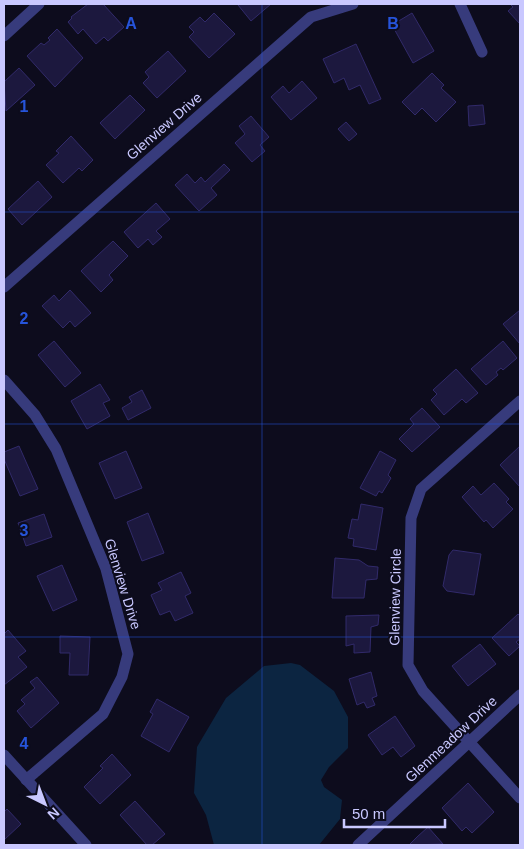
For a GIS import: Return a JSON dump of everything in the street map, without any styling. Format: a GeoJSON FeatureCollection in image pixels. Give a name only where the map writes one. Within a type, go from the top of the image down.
{"type":"FeatureCollection","features":[{"type":"Feature","properties":{"kind":"street"},"geometry":{"type":"LineString","coordinates":[[4,36],[39,4]]}},
{"type":"Feature","properties":{"kind":"street","name":"Glenview Drive"},"geometry":{"type":"LineString","coordinates":[[4,286],[311,18],[353,4]]}},
{"type":"Feature","properties":{"kind":"street"},"geometry":{"type":"LineString","coordinates":[[460,4],[482,52]]}},
{"type":"Feature","properties":{"kind":"street","name":"Glenview Drive"},"geometry":{"type":"LineString","coordinates":[[4,380],[34,415],[56,450],[106,570],[128,654],[122,677],[103,714],[26,780]]}},
{"type":"Feature","properties":{"kind":"street","name":"Glenview Circle"},"geometry":{"type":"LineString","coordinates":[[520,401],[421,489],[411,518],[408,665],[423,692],[520,798]]}},
{"type":"Feature","properties":{"kind":"street","name":"Glenmeadow Drive"},"geometry":{"type":"LineString","coordinates":[[358,845],[468,741],[520,695]]}},
{"type":"Feature","properties":{"kind":"street"},"geometry":{"type":"LineString","coordinates":[[4,755],[86,845]]}},
{"type":"Feature","properties":{"kind":"water"},"geometry":{"type":"Polygon","coordinates":[[[291,663],[300,665],[334,691],[348,717],[348,748],[329,767],[321,780],[324,787],[342,800],[340,819],[319,845],[214,845],[206,815],[194,793],[197,747],[226,698],[264,666],[291,663]]]}},
{"type":"Feature","properties":{"kind":"building"},"geometry":{"type":"Polygon","coordinates":[[[88,4],[103,4],[124,27],[108,41],[104,37],[96,44],[83,29],[78,34],[68,22],[71,17],[88,4]]]}},
{"type":"Feature","properties":{"kind":"building"},"geometry":{"type":"Polygon","coordinates":[[[271,4],[251,21],[238,5],[271,4]]]}},
{"type":"Feature","properties":{"kind":"building"},"geometry":{"type":"Polygon","coordinates":[[[510,4],[520,4],[520,24],[508,11],[513,7],[510,4]]]}},
{"type":"Feature","properties":{"kind":"building"},"geometry":{"type":"Polygon","coordinates":[[[214,13],[235,34],[209,58],[189,37],[194,32],[189,27],[200,17],[205,22],[214,13]]]}},
{"type":"Feature","properties":{"kind":"building"},"geometry":{"type":"Polygon","coordinates":[[[412,13],[434,51],[413,63],[392,25],[412,13]]]}},
{"type":"Feature","properties":{"kind":"building"},"geometry":{"type":"Polygon","coordinates":[[[57,29],[83,58],[55,87],[27,56],[41,43],[44,45],[50,40],[48,38],[57,29]]]}},
{"type":"Feature","properties":{"kind":"building"},"geometry":{"type":"Polygon","coordinates":[[[356,44],[381,99],[369,104],[360,85],[349,90],[344,78],[334,83],[323,59],[356,44]]]}},
{"type":"Feature","properties":{"kind":"building"},"geometry":{"type":"Polygon","coordinates":[[[168,51],[186,71],[157,98],[143,83],[149,77],[145,72],[168,51]]]}},
{"type":"Feature","properties":{"kind":"building"},"geometry":{"type":"Polygon","coordinates":[[[19,68],[35,85],[6,111],[4,82],[19,68]]]}},
{"type":"Feature","properties":{"kind":"building"},"geometry":{"type":"Polygon","coordinates":[[[432,73],[444,85],[441,88],[456,102],[436,122],[422,108],[415,115],[402,102],[432,73]]]}},
{"type":"Feature","properties":{"kind":"building"},"geometry":{"type":"Polygon","coordinates":[[[302,81],[317,98],[291,120],[271,97],[283,86],[289,93],[302,81]]]}},
{"type":"Feature","properties":{"kind":"building"},"geometry":{"type":"Polygon","coordinates":[[[130,95],[145,110],[115,139],[100,123],[130,95]]]}},
{"type":"Feature","properties":{"kind":"building"},"geometry":{"type":"Polygon","coordinates":[[[483,105],[485,124],[469,126],[468,106],[483,105]]]}},
{"type":"Feature","properties":{"kind":"building"},"geometry":{"type":"Polygon","coordinates":[[[251,116],[269,137],[260,145],[265,151],[252,162],[235,143],[245,134],[239,126],[251,116]]]}},
{"type":"Feature","properties":{"kind":"building"},"geometry":{"type":"Polygon","coordinates":[[[346,122],[357,134],[349,141],[338,129],[346,122]]]}},
{"type":"Feature","properties":{"kind":"building"},"geometry":{"type":"Polygon","coordinates":[[[71,136],[93,160],[82,171],[79,168],[63,183],[46,165],[59,153],[56,151],[71,136]]]}},
{"type":"Feature","properties":{"kind":"building"},"geometry":{"type":"Polygon","coordinates":[[[224,164],[230,170],[211,188],[217,195],[199,211],[175,185],[187,174],[195,183],[201,177],[205,182],[224,164]]]}},
{"type":"Feature","properties":{"kind":"building"},"geometry":{"type":"Polygon","coordinates":[[[38,181],[52,197],[22,225],[8,209],[38,181]]]}},
{"type":"Feature","properties":{"kind":"building"},"geometry":{"type":"Polygon","coordinates":[[[156,203],[170,219],[156,231],[162,237],[153,245],[148,239],[138,248],[124,232],[156,203]]]}},
{"type":"Feature","properties":{"kind":"building"},"geometry":{"type":"Polygon","coordinates":[[[113,241],[128,256],[109,275],[113,280],[101,292],[81,271],[113,241]]]}},
{"type":"Feature","properties":{"kind":"building"},"geometry":{"type":"Polygon","coordinates":[[[70,290],[91,313],[75,327],[70,321],[63,328],[42,306],[54,295],[59,301],[70,290]]]}},
{"type":"Feature","properties":{"kind":"building"},"geometry":{"type":"Polygon","coordinates":[[[520,310],[520,344],[503,324],[520,310]]]}},
{"type":"Feature","properties":{"kind":"building"},"geometry":{"type":"Polygon","coordinates":[[[54,341],[81,373],[65,387],[38,355],[54,341]]]}},
{"type":"Feature","properties":{"kind":"building"},"geometry":{"type":"Polygon","coordinates":[[[503,341],[517,358],[503,370],[501,368],[496,372],[498,375],[486,385],[471,369],[503,341]]]}},
{"type":"Feature","properties":{"kind":"building"},"geometry":{"type":"Polygon","coordinates":[[[456,369],[478,393],[466,403],[462,399],[444,415],[431,400],[437,394],[433,390],[456,369]]]}},
{"type":"Feature","properties":{"kind":"building"},"geometry":{"type":"Polygon","coordinates":[[[100,384],[110,400],[103,403],[110,416],[87,429],[71,401],[100,384]]]}},
{"type":"Feature","properties":{"kind":"building"},"geometry":{"type":"Polygon","coordinates":[[[142,390],[151,408],[128,420],[122,408],[132,402],[129,397],[142,390]]]}},
{"type":"Feature","properties":{"kind":"building"},"geometry":{"type":"Polygon","coordinates":[[[422,408],[440,427],[412,452],[399,439],[414,424],[410,419],[422,408]]]}},
{"type":"Feature","properties":{"kind":"building"},"geometry":{"type":"Polygon","coordinates":[[[19,446],[38,489],[20,496],[4,459],[4,452],[19,446]]]}},
{"type":"Feature","properties":{"kind":"building"},"geometry":{"type":"Polygon","coordinates":[[[520,446],[520,487],[500,465],[520,446]]]}},
{"type":"Feature","properties":{"kind":"building"},"geometry":{"type":"Polygon","coordinates":[[[126,451],[142,488],[115,499],[99,463],[126,451]]]}},
{"type":"Feature","properties":{"kind":"building"},"geometry":{"type":"Polygon","coordinates":[[[380,451],[396,460],[388,475],[391,478],[382,493],[379,491],[376,496],[360,488],[380,451]]]}},
{"type":"Feature","properties":{"kind":"building"},"geometry":{"type":"Polygon","coordinates":[[[494,483],[509,499],[506,502],[513,509],[493,528],[486,520],[484,522],[462,497],[473,486],[481,495],[494,483]]]}},
{"type":"Feature","properties":{"kind":"building"},"geometry":{"type":"Polygon","coordinates":[[[361,504],[383,508],[376,550],[353,546],[354,539],[348,538],[352,519],[358,520],[361,504]]]}},
{"type":"Feature","properties":{"kind":"building"},"geometry":{"type":"Polygon","coordinates":[[[148,513],[164,553],[142,561],[127,522],[148,513]]]}},
{"type":"Feature","properties":{"kind":"building"},"geometry":{"type":"Polygon","coordinates":[[[44,514],[52,537],[26,546],[18,523],[44,514]]]}},
{"type":"Feature","properties":{"kind":"building"},"geometry":{"type":"Polygon","coordinates":[[[453,550],[481,554],[474,595],[447,591],[443,586],[449,555],[453,550]]]}},
{"type":"Feature","properties":{"kind":"building"},"geometry":{"type":"Polygon","coordinates":[[[335,558],[359,560],[368,566],[378,567],[377,579],[366,580],[364,598],[332,598],[335,558]]]}},
{"type":"Feature","properties":{"kind":"building"},"geometry":{"type":"Polygon","coordinates":[[[62,565],[77,600],[53,611],[37,576],[62,565]]]}},
{"type":"Feature","properties":{"kind":"building"},"geometry":{"type":"Polygon","coordinates":[[[181,572],[191,593],[185,596],[193,613],[175,621],[170,611],[160,615],[151,595],[162,590],[158,583],[181,572]]]}},
{"type":"Feature","properties":{"kind":"building"},"geometry":{"type":"Polygon","coordinates":[[[518,614],[520,616],[520,639],[516,642],[520,646],[509,656],[492,638],[518,614]]]}},
{"type":"Feature","properties":{"kind":"building"},"geometry":{"type":"Polygon","coordinates":[[[379,615],[378,625],[371,627],[370,652],[354,653],[354,644],[346,646],[346,616],[379,615]]]}},
{"type":"Feature","properties":{"kind":"building"},"geometry":{"type":"Polygon","coordinates":[[[8,630],[26,651],[18,657],[27,667],[4,685],[4,634],[8,630]]]}},
{"type":"Feature","properties":{"kind":"building"},"geometry":{"type":"Polygon","coordinates":[[[60,636],[90,637],[88,675],[69,675],[70,653],[60,653],[60,636]]]}},
{"type":"Feature","properties":{"kind":"building"},"geometry":{"type":"Polygon","coordinates":[[[480,644],[496,664],[468,686],[452,666],[480,644]]]}},
{"type":"Feature","properties":{"kind":"building"},"geometry":{"type":"Polygon","coordinates":[[[371,672],[377,696],[372,698],[375,705],[367,708],[364,702],[357,705],[349,679],[371,672]]]}},
{"type":"Feature","properties":{"kind":"building"},"geometry":{"type":"Polygon","coordinates":[[[37,677],[59,703],[31,728],[17,711],[25,704],[21,700],[35,688],[30,682],[37,677]]]}},
{"type":"Feature","properties":{"kind":"building"},"geometry":{"type":"Polygon","coordinates":[[[157,699],[189,717],[169,752],[141,736],[153,714],[150,712],[157,699]]]}},
{"type":"Feature","properties":{"kind":"building"},"geometry":{"type":"Polygon","coordinates":[[[395,716],[415,746],[401,757],[393,747],[382,755],[368,735],[395,716]]]}},
{"type":"Feature","properties":{"kind":"building"},"geometry":{"type":"Polygon","coordinates":[[[112,754],[131,775],[100,804],[84,787],[103,768],[100,766],[112,754]]]}},
{"type":"Feature","properties":{"kind":"building"},"geometry":{"type":"Polygon","coordinates":[[[468,783],[494,812],[472,833],[466,827],[462,831],[442,808],[468,783]]]}},
{"type":"Feature","properties":{"kind":"building"},"geometry":{"type":"Polygon","coordinates":[[[135,801],[165,834],[152,845],[147,845],[120,815],[135,801]]]}},
{"type":"Feature","properties":{"kind":"building"},"geometry":{"type":"Polygon","coordinates":[[[7,809],[21,824],[4,840],[4,812],[7,809]]]}},
{"type":"Feature","properties":{"kind":"building"},"geometry":{"type":"Polygon","coordinates":[[[428,827],[443,844],[409,845],[417,837],[428,827]]]}}]}
